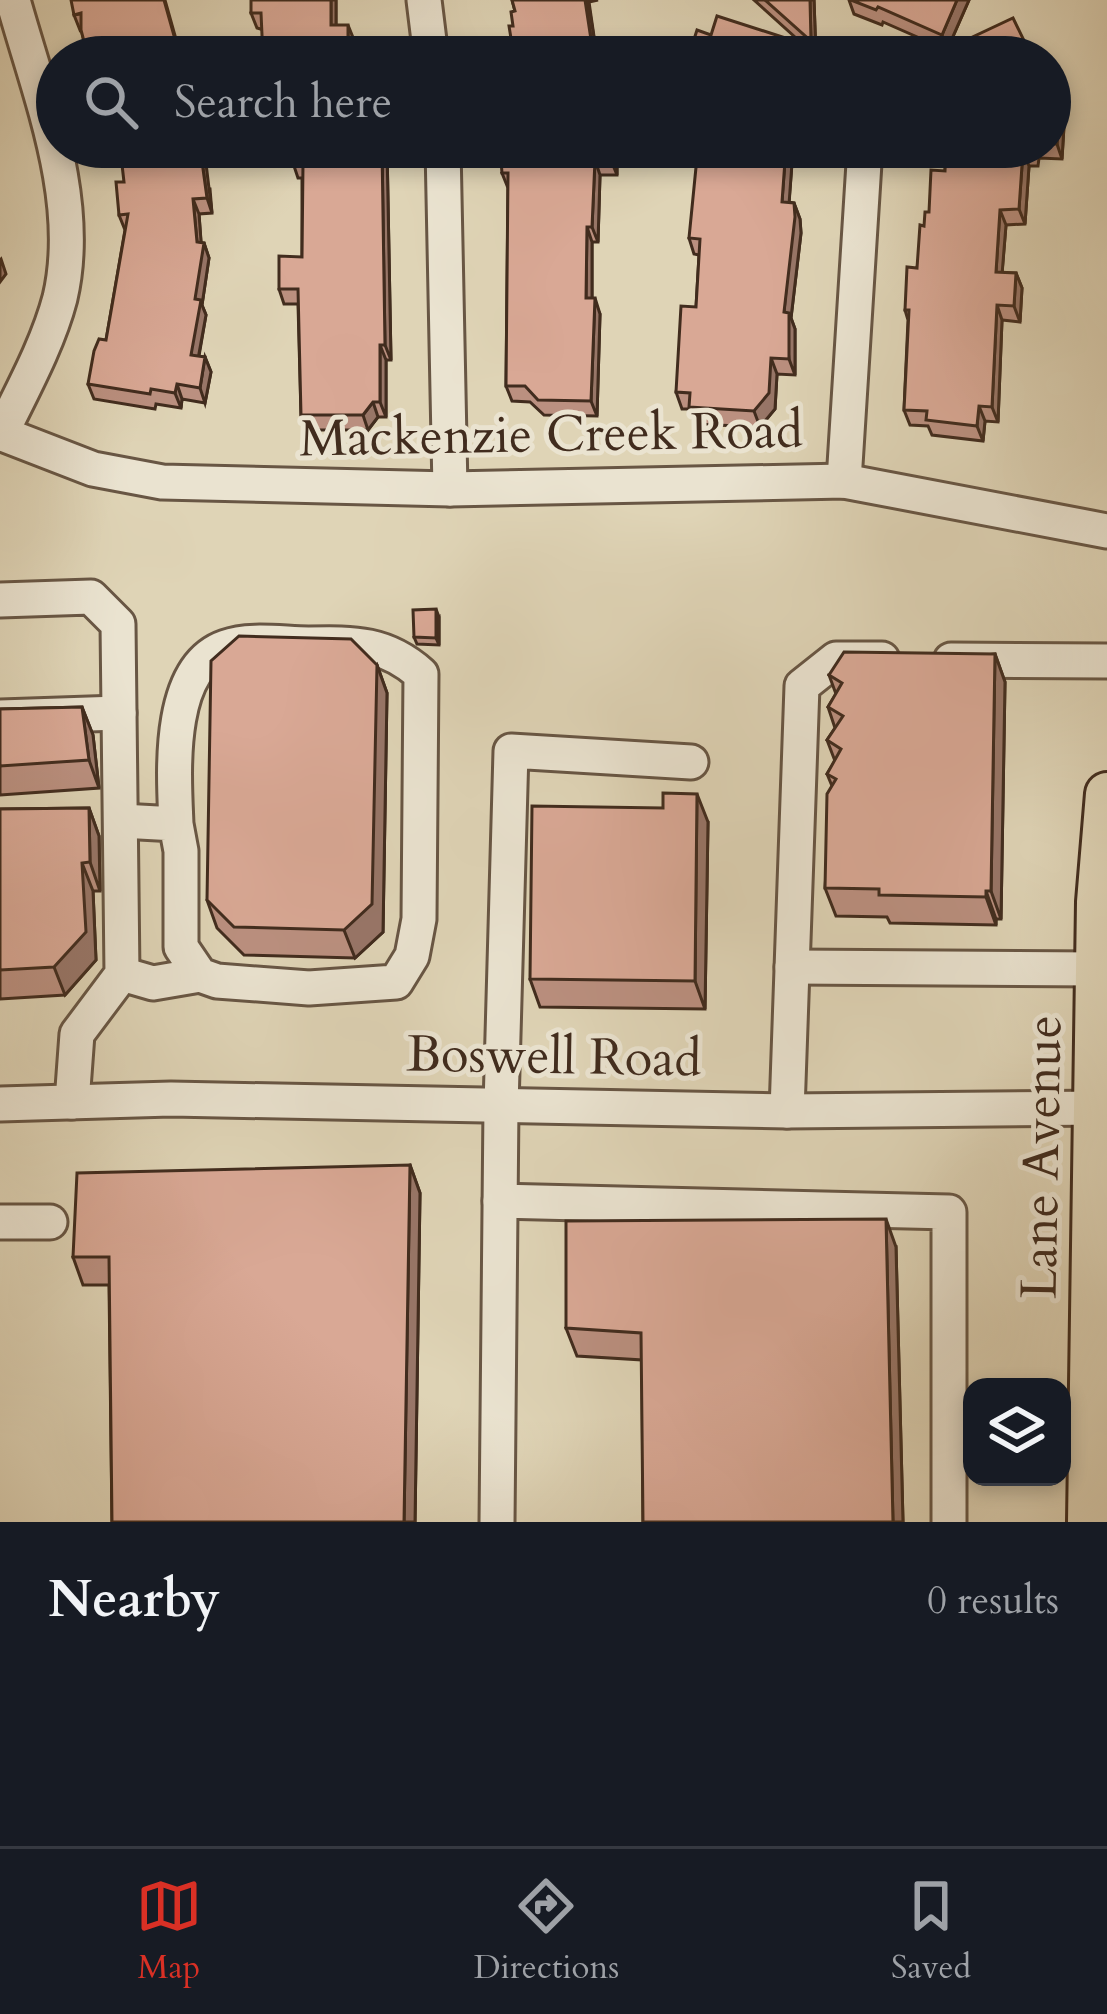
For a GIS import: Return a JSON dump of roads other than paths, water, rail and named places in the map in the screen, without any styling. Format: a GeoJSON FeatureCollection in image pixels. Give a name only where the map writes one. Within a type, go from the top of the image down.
{"type":"FeatureCollection","features":[{"type":"Feature","properties":{"kind":"main road","name":"Lane Avenue"},"geometry":{"type":"LineString","coordinates":[[1089,1522],[1101,1108],[1098,902],[1107,794]]}},
{"type":"Feature","properties":{"kind":"street"},"geometry":{"type":"LineString","coordinates":[[13,0],[36,80]]}},
{"type":"Feature","properties":{"kind":"street"},"geometry":{"type":"LineString","coordinates":[[424,0],[428,36]]}},
{"type":"Feature","properties":{"kind":"street"},"geometry":{"type":"LineString","coordinates":[[1,434],[59,302],[66,261],[59,168]]}},
{"type":"Feature","properties":{"kind":"street"},"geometry":{"type":"LineString","coordinates":[[443,168],[450,489]]}},
{"type":"Feature","properties":{"kind":"street"},"geometry":{"type":"LineString","coordinates":[[844,481],[864,168]]}},
{"type":"Feature","properties":{"kind":"street","name":"Mackenzie Creek Road"},"geometry":{"type":"LineString","coordinates":[[1,434],[93,469],[162,482],[450,489],[844,481],[1107,531]]}},
{"type":"Feature","properties":{"kind":"street"},"geometry":{"type":"LineString","coordinates":[[0,601],[91,597],[118,624],[122,974],[77,1034],[72,1102]]}},
{"type":"Feature","properties":{"kind":"street"},"geometry":{"type":"LineString","coordinates":[[122,974],[153,983],[200,975],[217,981],[309,988],[396,982],[412,956],[419,919],[421,674],[382,647],[241,644],[221,648],[194,674],[182,703],[173,763],[181,851],[181,947],[200,975]]}},
{"type":"Feature","properties":{"kind":"street"},"geometry":{"type":"LineString","coordinates":[[787,1111],[802,686],[836,659],[1107,662]]}},
{"type":"Feature","properties":{"kind":"street"},"geometry":{"type":"LineString","coordinates":[[0,717],[119,713]]}},
{"type":"Feature","properties":{"kind":"street"},"geometry":{"type":"LineString","coordinates":[[497,1522],[501,1106],[512,751],[691,762]]}},
{"type":"Feature","properties":{"kind":"street"},"geometry":{"type":"LineString","coordinates":[[80,812],[176,824]]}},
{"type":"Feature","properties":{"kind":"street"},"geometry":{"type":"LineString","coordinates":[[792,968],[1097,969]]}},
{"type":"Feature","properties":{"kind":"street","name":"Boswell Road"},"geometry":{"type":"LineString","coordinates":[[0,1104],[171,1099],[787,1111],[1101,1108]]}},
{"type":"Feature","properties":{"kind":"street"},"geometry":{"type":"LineString","coordinates":[[500,1201],[949,1212],[949,1522]]}},
{"type":"Feature","properties":{"kind":"street"},"geometry":{"type":"LineString","coordinates":[[0,1222],[50,1222]]}}]}
